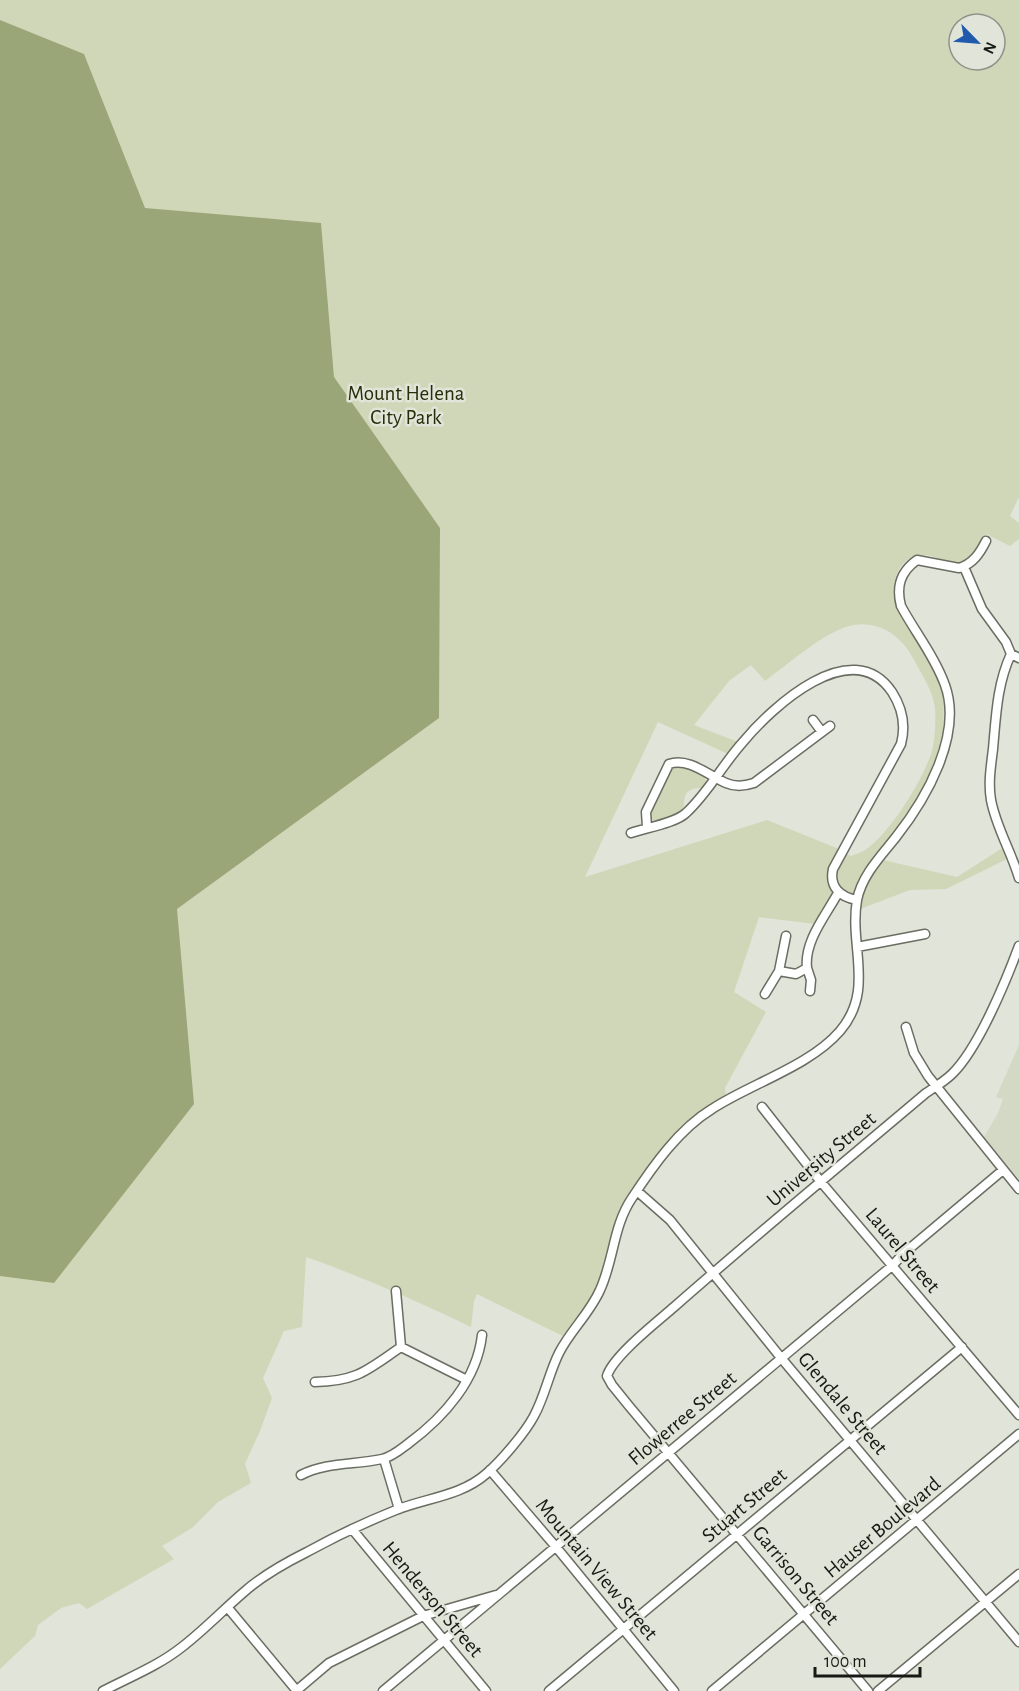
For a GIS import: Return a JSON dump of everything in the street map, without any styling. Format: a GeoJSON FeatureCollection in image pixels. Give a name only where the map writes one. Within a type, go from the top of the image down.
{"type":"FeatureCollection","features":[{"type":"Feature","properties":{"kind":"street"},"geometry":{"type":"LineString","coordinates":[[104,1691],[161,1662],[228,1608],[244,1591],[268,1574],[352,1529],[399,1509],[475,1484],[490,1470],[532,1419],[557,1356],[600,1292],[617,1228],[629,1201],[690,1125],[707,1112],[812,1054],[839,1032],[851,1016],[859,990],[857,900],[873,866],[918,808],[933,779],[948,733],[946,686],[901,606],[898,592],[902,576],[908,566],[917,560],[964,567],[978,557],[987,541]]}},
{"type":"Feature","properties":{"kind":"street"},"geometry":{"type":"LineString","coordinates":[[964,567],[982,609],[1015,656],[1003,672],[999,690],[990,798],[1019,878]]}},
{"type":"Feature","properties":{"kind":"street"},"geometry":{"type":"LineString","coordinates":[[631,833],[685,816],[744,740],[802,688],[836,671],[854,670],[868,673],[883,681],[900,705],[903,736],[833,869],[832,881],[838,893],[857,900]]}},
{"type":"Feature","properties":{"kind":"street"},"geometry":{"type":"LineString","coordinates":[[813,720],[822,732]]}},
{"type":"Feature","properties":{"kind":"street"},"geometry":{"type":"LineString","coordinates":[[648,827],[646,812],[669,765],[682,762],[716,776],[726,783],[743,786],[754,783],[830,726]]}},
{"type":"Feature","properties":{"kind":"street"},"geometry":{"type":"LineString","coordinates":[[810,991],[811,980],[807,968],[806,952],[838,893]]}},
{"type":"Feature","properties":{"kind":"street"},"geometry":{"type":"LineString","coordinates":[[857,947],[925,934]]}},
{"type":"Feature","properties":{"kind":"street"},"geometry":{"type":"LineString","coordinates":[[765,994],[779,970],[786,936]]}},
{"type":"Feature","properties":{"kind":"street","name":"University Street"},"geometry":{"type":"LineString","coordinates":[[608,1372],[641,1336],[712,1274],[952,1074],[971,1049],[1019,946]]}},
{"type":"Feature","properties":{"kind":"street"},"geometry":{"type":"LineString","coordinates":[[779,970],[796,974],[807,968]]}},
{"type":"Feature","properties":{"kind":"street"},"geometry":{"type":"LineString","coordinates":[[906,1027],[914,1053],[936,1086],[1019,1190]]}},
{"type":"Feature","properties":{"kind":"street","name":"Laurel Street"},"geometry":{"type":"LineString","coordinates":[[762,1107],[821,1182],[1019,1415]]}},
{"type":"Feature","properties":{"kind":"street","name":"Flowerree Street"},"geometry":{"type":"LineString","coordinates":[[383,1691],[782,1359],[1003,1170]]}},
{"type":"Feature","properties":{"kind":"street","name":"Glendale Street"},"geometry":{"type":"LineString","coordinates":[[637,1191],[670,1220],[782,1359],[1019,1642]]}},
{"type":"Feature","properties":{"kind":"street"},"geometry":{"type":"LineString","coordinates":[[396,1291],[401,1347]]}},
{"type":"Feature","properties":{"kind":"street"},"geometry":{"type":"LineString","coordinates":[[301,1475],[326,1467],[384,1459],[427,1430],[444,1414],[467,1380],[476,1360],[482,1335]]}},
{"type":"Feature","properties":{"kind":"street"},"geometry":{"type":"LineString","coordinates":[[401,1347],[467,1380]]}},
{"type":"Feature","properties":{"kind":"street"},"geometry":{"type":"LineString","coordinates":[[315,1382],[337,1381],[357,1376],[401,1347]]}},
{"type":"Feature","properties":{"kind":"street","name":"Stuart Street"},"geometry":{"type":"LineString","coordinates":[[549,1691],[962,1347]]}},
{"type":"Feature","properties":{"kind":"street","name":"Garrison Street"},"geometry":{"type":"LineString","coordinates":[[608,1372],[608,1380],[612,1385],[806,1614],[868,1691]]}},
{"type":"Feature","properties":{"kind":"street","name":"Hauser Boulevard"},"geometry":{"type":"LineString","coordinates":[[712,1691],[1019,1434]]}},
{"type":"Feature","properties":{"kind":"street"},"geometry":{"type":"LineString","coordinates":[[384,1459],[399,1509]]}},
{"type":"Feature","properties":{"kind":"street","name":"Mountain View Street"},"geometry":{"type":"LineString","coordinates":[[490,1470],[674,1691]]}},
{"type":"Feature","properties":{"kind":"street","name":"Henderson Street"},"geometry":{"type":"LineString","coordinates":[[352,1529],[486,1691]]}},
{"type":"Feature","properties":{"kind":"street"},"geometry":{"type":"LineString","coordinates":[[878,1691],[1019,1574]]}},
{"type":"Feature","properties":{"kind":"street"},"geometry":{"type":"LineString","coordinates":[[228,1608],[297,1691],[329,1663],[423,1616],[500,1594]]}},
{"type":"Feature","properties":{"kind":"shaded area"},"geometry":{"type":"Polygon","coordinates":[[[1019,1045],[1019,1179],[984,1137],[998,1113],[1003,1099],[996,1097],[1019,1045]]]}},
{"type":"Feature","properties":{"kind":"green space","name":"Mount Helena City Park"},"geometry":{"type":"Polygon","coordinates":[[[0,0],[1019,0],[1019,497],[1010,516],[1019,523],[1019,539],[1010,546],[986,534],[974,554],[957,563],[925,555],[916,556],[903,564],[895,578],[895,603],[941,685],[944,695],[943,738],[937,763],[925,791],[902,825],[866,868],[855,894],[847,894],[839,885],[837,875],[846,854],[851,856],[868,848],[896,818],[927,765],[934,738],[934,701],[913,658],[896,637],[872,625],[854,625],[833,633],[808,648],[765,681],[751,665],[729,681],[694,725],[738,742],[728,754],[658,722],[585,877],[767,820],[839,849],[828,876],[833,894],[815,924],[759,917],[734,992],[766,1012],[725,1088],[726,1096],[706,1108],[630,1195],[598,1289],[565,1337],[477,1294],[471,1327],[390,1290],[306,1257],[302,1327],[284,1331],[263,1378],[272,1398],[245,1464],[251,1483],[218,1502],[192,1528],[162,1546],[174,1559],[87,1609],[79,1603],[61,1608],[38,1625],[35,1636],[0,1669],[0,0]]]}},
{"type":"Feature","properties":{"kind":"green space"},"geometry":{"type":"Polygon","coordinates":[[[0,20],[84,54],[145,208],[321,223],[334,377],[440,528],[439,718],[177,909],[194,1104],[54,1283],[0,1276],[0,20]]]}},
{"type":"Feature","properties":{"kind":"green space"},"geometry":{"type":"Polygon","coordinates":[[[680,764],[703,774],[706,782],[701,788],[686,793],[681,814],[654,821],[649,816],[650,813],[672,767],[680,764]]]}},
{"type":"Feature","properties":{"kind":"green space"},"geometry":{"type":"Polygon","coordinates":[[[1004,847],[1009,858],[946,889],[910,890],[860,909],[868,883],[883,860],[957,877],[1004,847]]]}}]}
